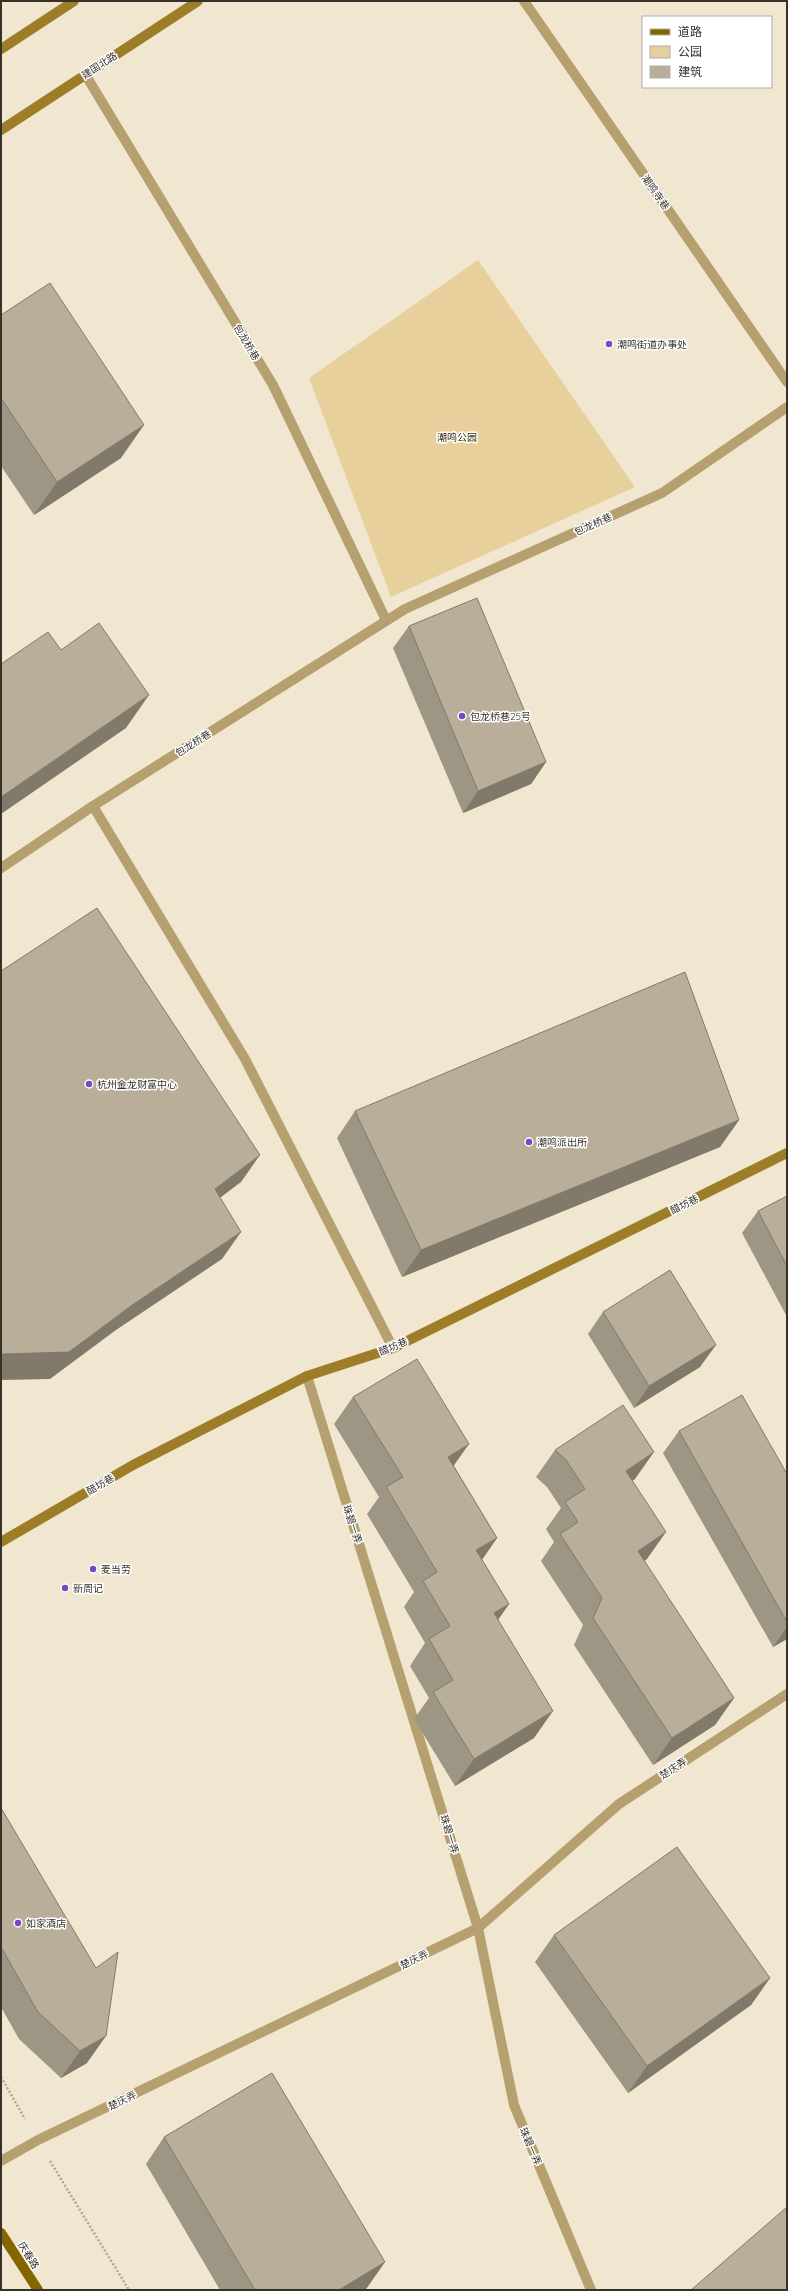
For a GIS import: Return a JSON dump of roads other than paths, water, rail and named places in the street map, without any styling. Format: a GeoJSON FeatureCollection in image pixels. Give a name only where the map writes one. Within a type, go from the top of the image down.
{"type":"FeatureCollection","features":[{"type":"Feature","properties":{"kind":"main road","name":"庆春路"},"geometry":{"type":"LineString","coordinates":[[1,2233],[36,2290]]}},
{"type":"Feature","properties":{"kind":"street"},"geometry":{"type":"LineString","coordinates":[[1,49],[74,1]]}},
{"type":"Feature","properties":{"kind":"street","name":"建国北路"},"geometry":{"type":"LineString","coordinates":[[1,130],[198,1]]}},
{"type":"Feature","properties":{"kind":"street","name":"潮鸣寺巷"},"geometry":{"type":"LineString","coordinates":[[524,1],[787,382]]}},
{"type":"Feature","properties":{"kind":"street","name":"包龙桥巷"},"geometry":{"type":"LineString","coordinates":[[85,74],[274,386],[386,620]]}},
{"type":"Feature","properties":{"kind":"street","name":"包龙桥巷"},"geometry":{"type":"LineString","coordinates":[[1,868],[93,806],[386,620],[405,609],[662,493],[787,407]]}},
{"type":"Feature","properties":{"kind":"street"},"geometry":{"type":"LineString","coordinates":[[93,806],[245,1059],[393,1348]]}},
{"type":"Feature","properties":{"kind":"street","name":"醋坊巷"},"geometry":{"type":"LineString","coordinates":[[1,1542],[133,1465],[307,1376],[393,1348],[787,1153]]}},
{"type":"Feature","properties":{"kind":"street","name":"珠碧一弄"},"geometry":{"type":"LineString","coordinates":[[307,1376],[478,1928],[514,2106],[591,2290]]}},
{"type":"Feature","properties":{"kind":"street","name":"楚庆弄"},"geometry":{"type":"LineString","coordinates":[[1,2161],[38,2140],[478,1928],[619,1804],[787,1694]]}},
{"type":"Feature","properties":{"kind":"place","name":"潮鸣街道办事处"},"geometry":{"type":"Point","coordinates":[609,344]}},
{"type":"Feature","properties":{"kind":"place","name":"包龙桥巷25号"},"geometry":{"type":"Point","coordinates":[462,716]}},
{"type":"Feature","properties":{"kind":"place","name":"杭州金龙财富中心"},"geometry":{"type":"Point","coordinates":[89,1084]}},
{"type":"Feature","properties":{"kind":"place","name":"潮鸣派出所"},"geometry":{"type":"Point","coordinates":[529,1142]}},
{"type":"Feature","properties":{"kind":"place","name":"麦当劳"},"geometry":{"type":"Point","coordinates":[93,1569]}},
{"type":"Feature","properties":{"kind":"place","name":"新周记"},"geometry":{"type":"Point","coordinates":[65,1588]}},
{"type":"Feature","properties":{"kind":"place","name":"如家酒店"},"geometry":{"type":"Point","coordinates":[18,1923]}},
{"type":"Feature","properties":{"kind":"park label","name":"潮鸣公园"},"geometry":{"type":"Point","coordinates":[457,437]}}]}
